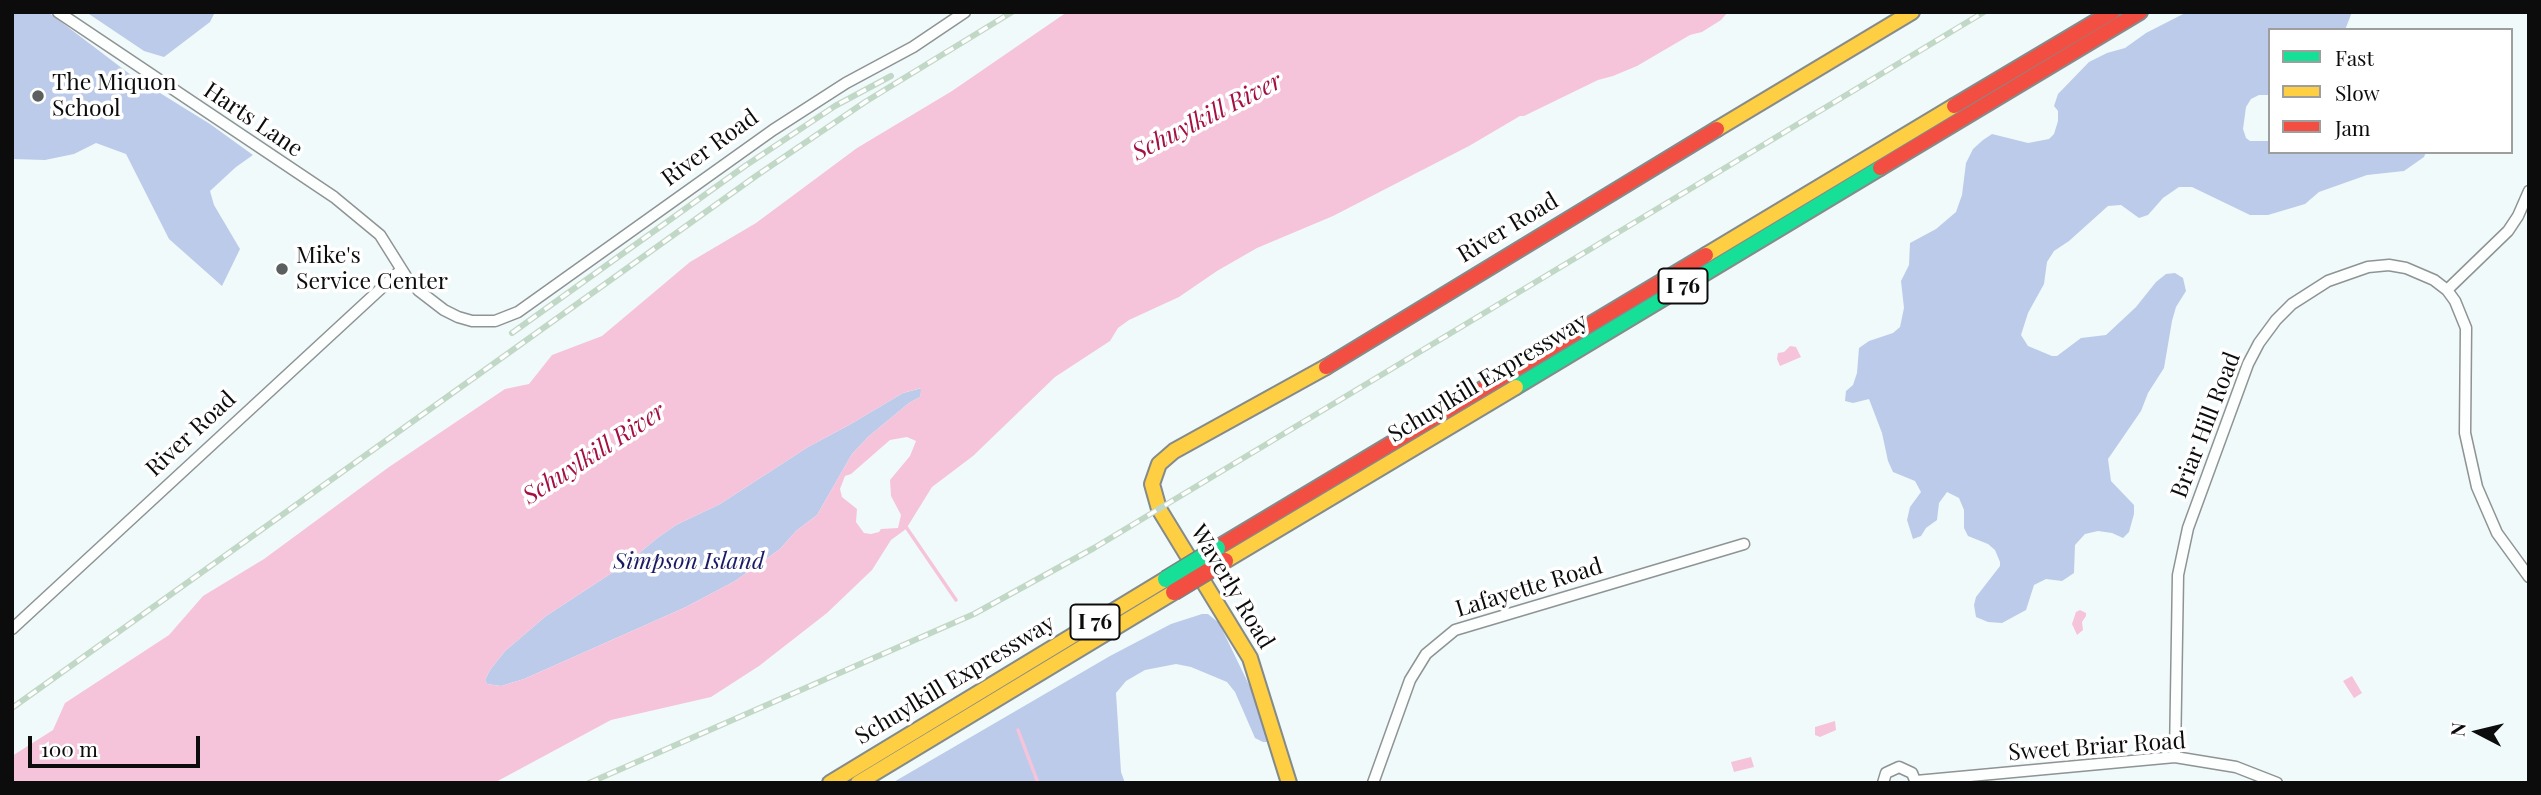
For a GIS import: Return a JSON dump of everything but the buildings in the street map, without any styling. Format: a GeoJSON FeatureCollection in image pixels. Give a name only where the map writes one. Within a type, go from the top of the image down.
{"type":"FeatureCollection","features":[{"type":"Feature","properties":{"kind":"main road","name":"River Road"},"geometry":{"type":"LineString","coordinates":[[1154,498],[1152,484],[1155,471],[1159,464],[1174,452],[1304,380],[1912,12]]}},
{"type":"Feature","properties":{"kind":"main road","name":"Schuylkill Expressway"},"geometry":{"type":"LineString","coordinates":[[830,783],[942,724],[2112,12]]}},
{"type":"Feature","properties":{"kind":"main road","name":"Schuylkill Expressway"},"geometry":{"type":"LineString","coordinates":[[1221,554],[2140,12]]}},
{"type":"Feature","properties":{"kind":"main road","name":"Waverly Road"},"geometry":{"type":"LineString","coordinates":[[1154,498],[1170,529],[1250,658],[1289,783]]}},
{"type":"Feature","properties":{"kind":"main road","name":"Schuylkill Expressway"},"geometry":{"type":"LineString","coordinates":[[858,783],[942,724]]}},
{"type":"Feature","properties":{"kind":"street","name":"Harts Lane"},"geometry":{"type":"LineString","coordinates":[[58,12],[334,197],[380,235],[392,250],[404,274]]}},
{"type":"Feature","properties":{"kind":"street","name":"River Road"},"geometry":{"type":"LineString","coordinates":[[418,290],[458,317],[485,321],[507,318],[774,130],[846,83],[913,47],[965,12]]}},
{"type":"Feature","properties":{"kind":"street"},"geometry":{"type":"LineString","coordinates":[[2529,191],[2508,231],[2447,290],[2455,301],[2466,328],[2465,433],[2477,487],[2497,533],[2529,578]]}},
{"type":"Feature","properties":{"kind":"street","name":"Briar Hill Road"},"geometry":{"type":"LineString","coordinates":[[2175,757],[2177,599],[2182,551],[2225,424],[2259,343],[2276,320],[2310,291],[2328,281],[2368,267],[2389,265],[2406,268],[2422,273],[2447,290]]}},
{"type":"Feature","properties":{"kind":"street","name":"River Road"},"geometry":{"type":"LineString","coordinates":[[12,629],[404,274]]}},
{"type":"Feature","properties":{"kind":"street","name":"Lafayette Road"},"geometry":{"type":"LineString","coordinates":[[1373,783],[1410,680],[1426,654],[1446,636],[1507,613],[1744,544]]}},
{"type":"Feature","properties":{"kind":"street","name":"Sweet Briar Road"},"geometry":{"type":"LineString","coordinates":[[1883,783],[1886,774],[1899,767],[1908,770],[1916,782],[2175,757],[2236,766],[2277,783]]}},
{"type":"Feature","properties":{"kind":"green space"},"geometry":{"type":"Polygon","coordinates":[[[12,12],[48,12],[131,75],[210,124],[253,155],[210,191],[214,205],[240,249],[222,286],[169,239],[126,154],[96,143],[74,154],[45,160],[12,159],[12,12]]]}},
{"type":"Feature","properties":{"kind":"green space"},"geometry":{"type":"Polygon","coordinates":[[[86,12],[215,12],[210,22],[164,57],[144,51],[86,12]]]}},
{"type":"Feature","properties":{"kind":"green space"},"geometry":{"type":"Polygon","coordinates":[[[2187,12],[2352,12],[2346,28],[2268,28],[2268,95],[2251,99],[2246,107],[2243,129],[2246,138],[2250,141],[2268,141],[2268,154],[2425,154],[2404,171],[2367,175],[2319,192],[2305,204],[2268,215],[2250,215],[2192,187],[2179,187],[2163,198],[2148,215],[2139,218],[2121,205],[2108,206],[2054,251],[2047,262],[2044,284],[2028,313],[2021,335],[2028,346],[2052,356],[2057,356],[2081,338],[2106,335],[2166,274],[2175,273],[2183,278],[2186,291],[2176,307],[2172,321],[2164,368],[2148,393],[2141,411],[2108,459],[2111,481],[2134,505],[2129,532],[2123,538],[2098,531],[2085,534],[2075,545],[2074,573],[2062,581],[2046,579],[2034,585],[2026,610],[2002,623],[1988,622],[1976,617],[1974,605],[1976,597],[2000,566],[1995,550],[1988,544],[1968,536],[1959,498],[1947,492],[1939,503],[1937,520],[1926,528],[1921,536],[1913,539],[1907,520],[1910,507],[1921,492],[1915,481],[1893,472],[1869,399],[1853,403],[1845,401],[1846,391],[1853,385],[1857,373],[1859,348],[1869,341],[1893,333],[1900,327],[1904,308],[1901,281],[1909,265],[1910,243],[1936,229],[1956,212],[1962,195],[1966,163],[1973,149],[1992,134],[2028,143],[2049,139],[2054,134],[2058,121],[2058,111],[2054,106],[2058,94],[2089,62],[2125,48],[2146,33],[2187,12]]]}},
{"type":"Feature","properties":{"kind":"green space","name":"Simpson Island"},"geometry":{"type":"Polygon","coordinates":[[[922,388],[920,397],[868,437],[852,454],[817,515],[796,531],[780,549],[735,581],[686,607],[524,679],[501,686],[487,684],[485,680],[490,670],[505,651],[546,616],[630,561],[676,525],[720,504],[808,447],[903,393],[922,388]]]}},
{"type":"Feature","properties":{"kind":"green space"},"geometry":{"type":"Polygon","coordinates":[[[1208,614],[1219,623],[1269,726],[1272,739],[1270,742],[1255,738],[1235,692],[1227,682],[1191,667],[1176,664],[1145,670],[1126,681],[1116,693],[1121,772],[1125,783],[892,783],[1110,656],[1171,624],[1208,614]]]}},
{"type":"Feature","properties":{"kind":"water","name":"Schuylkill River"},"geometry":{"type":"Polygon","coordinates":[[[1067,12],[1728,12],[1702,32],[1690,35],[1637,66],[1598,80],[1520,116],[1469,146],[1333,216],[1257,248],[1179,297],[1129,320],[1118,328],[1110,341],[1055,377],[973,456],[932,487],[906,529],[891,540],[872,570],[827,613],[759,666],[711,697],[611,720],[494,783],[12,783],[12,756],[53,730],[65,703],[169,635],[203,596],[264,559],[389,467],[505,389],[529,384],[552,355],[602,336],[690,262],[756,223],[857,148],[952,91],[1067,12]],[[921,388],[903,393],[808,447],[720,504],[676,525],[630,561],[546,616],[505,651],[490,670],[485,680],[487,684],[501,686],[524,679],[686,607],[735,581],[780,549],[796,531],[817,515],[852,454],[868,437],[920,397],[921,388]],[[907,437],[890,440],[851,474],[845,476],[840,489],[842,497],[857,509],[856,522],[864,533],[898,528],[901,515],[891,496],[890,480],[910,456],[916,441],[907,437]]]}},
{"type":"Feature","properties":{"kind":"water"},"geometry":{"type":"Polygon","coordinates":[[[1790,346],[1796,347],[1801,357],[1780,366],[1778,353],[1784,352],[1790,346]]]}},
{"type":"Feature","properties":{"kind":"water"},"geometry":{"type":"Polygon","coordinates":[[[2080,610],[2086,613],[2086,616],[2082,622],[2083,630],[2077,635],[2072,624],[2076,612],[2080,610]]]}},
{"type":"Feature","properties":{"kind":"water"},"geometry":{"type":"Polygon","coordinates":[[[2352,676],[2362,693],[2354,698],[2343,681],[2352,676]]]}},
{"type":"Feature","properties":{"kind":"water"},"geometry":{"type":"Polygon","coordinates":[[[1835,721],[1836,730],[1820,737],[1815,735],[1815,727],[1835,721]]]}},
{"type":"Feature","properties":{"kind":"water"},"geometry":{"type":"Polygon","coordinates":[[[1751,757],[1754,767],[1734,772],[1731,762],[1751,757]]]}},
{"type":"Feature","properties":{"kind":"waterway"},"geometry":{"type":"LineString","coordinates":[[906,527],[956,600]]}},
{"type":"Feature","properties":{"kind":"waterway"},"geometry":{"type":"LineString","coordinates":[[1018,730],[1038,783]]}},
{"type":"Feature","properties":{"kind":"railway"},"geometry":{"type":"LineString","coordinates":[[12,708],[756,176],[865,102],[1012,12]]}},
{"type":"Feature","properties":{"kind":"railway"},"geometry":{"type":"LineString","coordinates":[[589,783],[974,614],[1094,548],[1984,12]]}},
{"type":"Feature","properties":{"kind":"railway"},"geometry":{"type":"LineString","coordinates":[[512,333],[745,166],[835,106],[891,76]]}},
{"type":"Feature","properties":{"kind":"traffic: fast"},"geometry":{"type":"LineString","coordinates":[[1516,387],[1880,168]]}},
{"type":"Feature","properties":{"kind":"traffic: fast"},"geometry":{"type":"LineString","coordinates":[[1166,579],[1217,548]]}},
{"type":"Feature","properties":{"kind":"traffic: slow"},"geometry":{"type":"LineString","coordinates":[[1717,129],[1912,12]]}},
{"type":"Feature","properties":{"kind":"traffic: slow"},"geometry":{"type":"LineString","coordinates":[[1706,255],[1954,106]]}},
{"type":"Feature","properties":{"kind":"traffic: slow"},"geometry":{"type":"LineString","coordinates":[[1289,783],[1250,658],[1159,509],[1152,484],[1159,464],[1174,451],[1326,367]]}},
{"type":"Feature","properties":{"kind":"traffic: slow"},"geometry":{"type":"LineString","coordinates":[[1225,561],[1516,387]]}},
{"type":"Feature","properties":{"kind":"traffic: slow"},"geometry":{"type":"LineString","coordinates":[[830,783],[1166,579]]}},
{"type":"Feature","properties":{"kind":"traffic: slow"},"geometry":{"type":"LineString","coordinates":[[858,783],[1174,592]]}},
{"type":"Feature","properties":{"kind":"traffic: jam"},"geometry":{"type":"LineString","coordinates":[[1954,106],[2112,12]]}},
{"type":"Feature","properties":{"kind":"traffic: jam"},"geometry":{"type":"LineString","coordinates":[[1880,168],[2140,12]]}},
{"type":"Feature","properties":{"kind":"traffic: jam"},"geometry":{"type":"LineString","coordinates":[[1326,367],[1717,129]]}},
{"type":"Feature","properties":{"kind":"traffic: jam"},"geometry":{"type":"LineString","coordinates":[[1217,548],[1706,255]]}},
{"type":"Feature","properties":{"kind":"traffic: jam"},"geometry":{"type":"LineString","coordinates":[[1174,592],[1225,561]]}},
{"type":"Feature","properties":{"kind":"place","name":"The Miquon School"},"geometry":{"type":"Point","coordinates":[38,96]}},
{"type":"Feature","properties":{"kind":"place","name":"Mike's Service Center"},"geometry":{"type":"Point","coordinates":[282,269]}}]}
